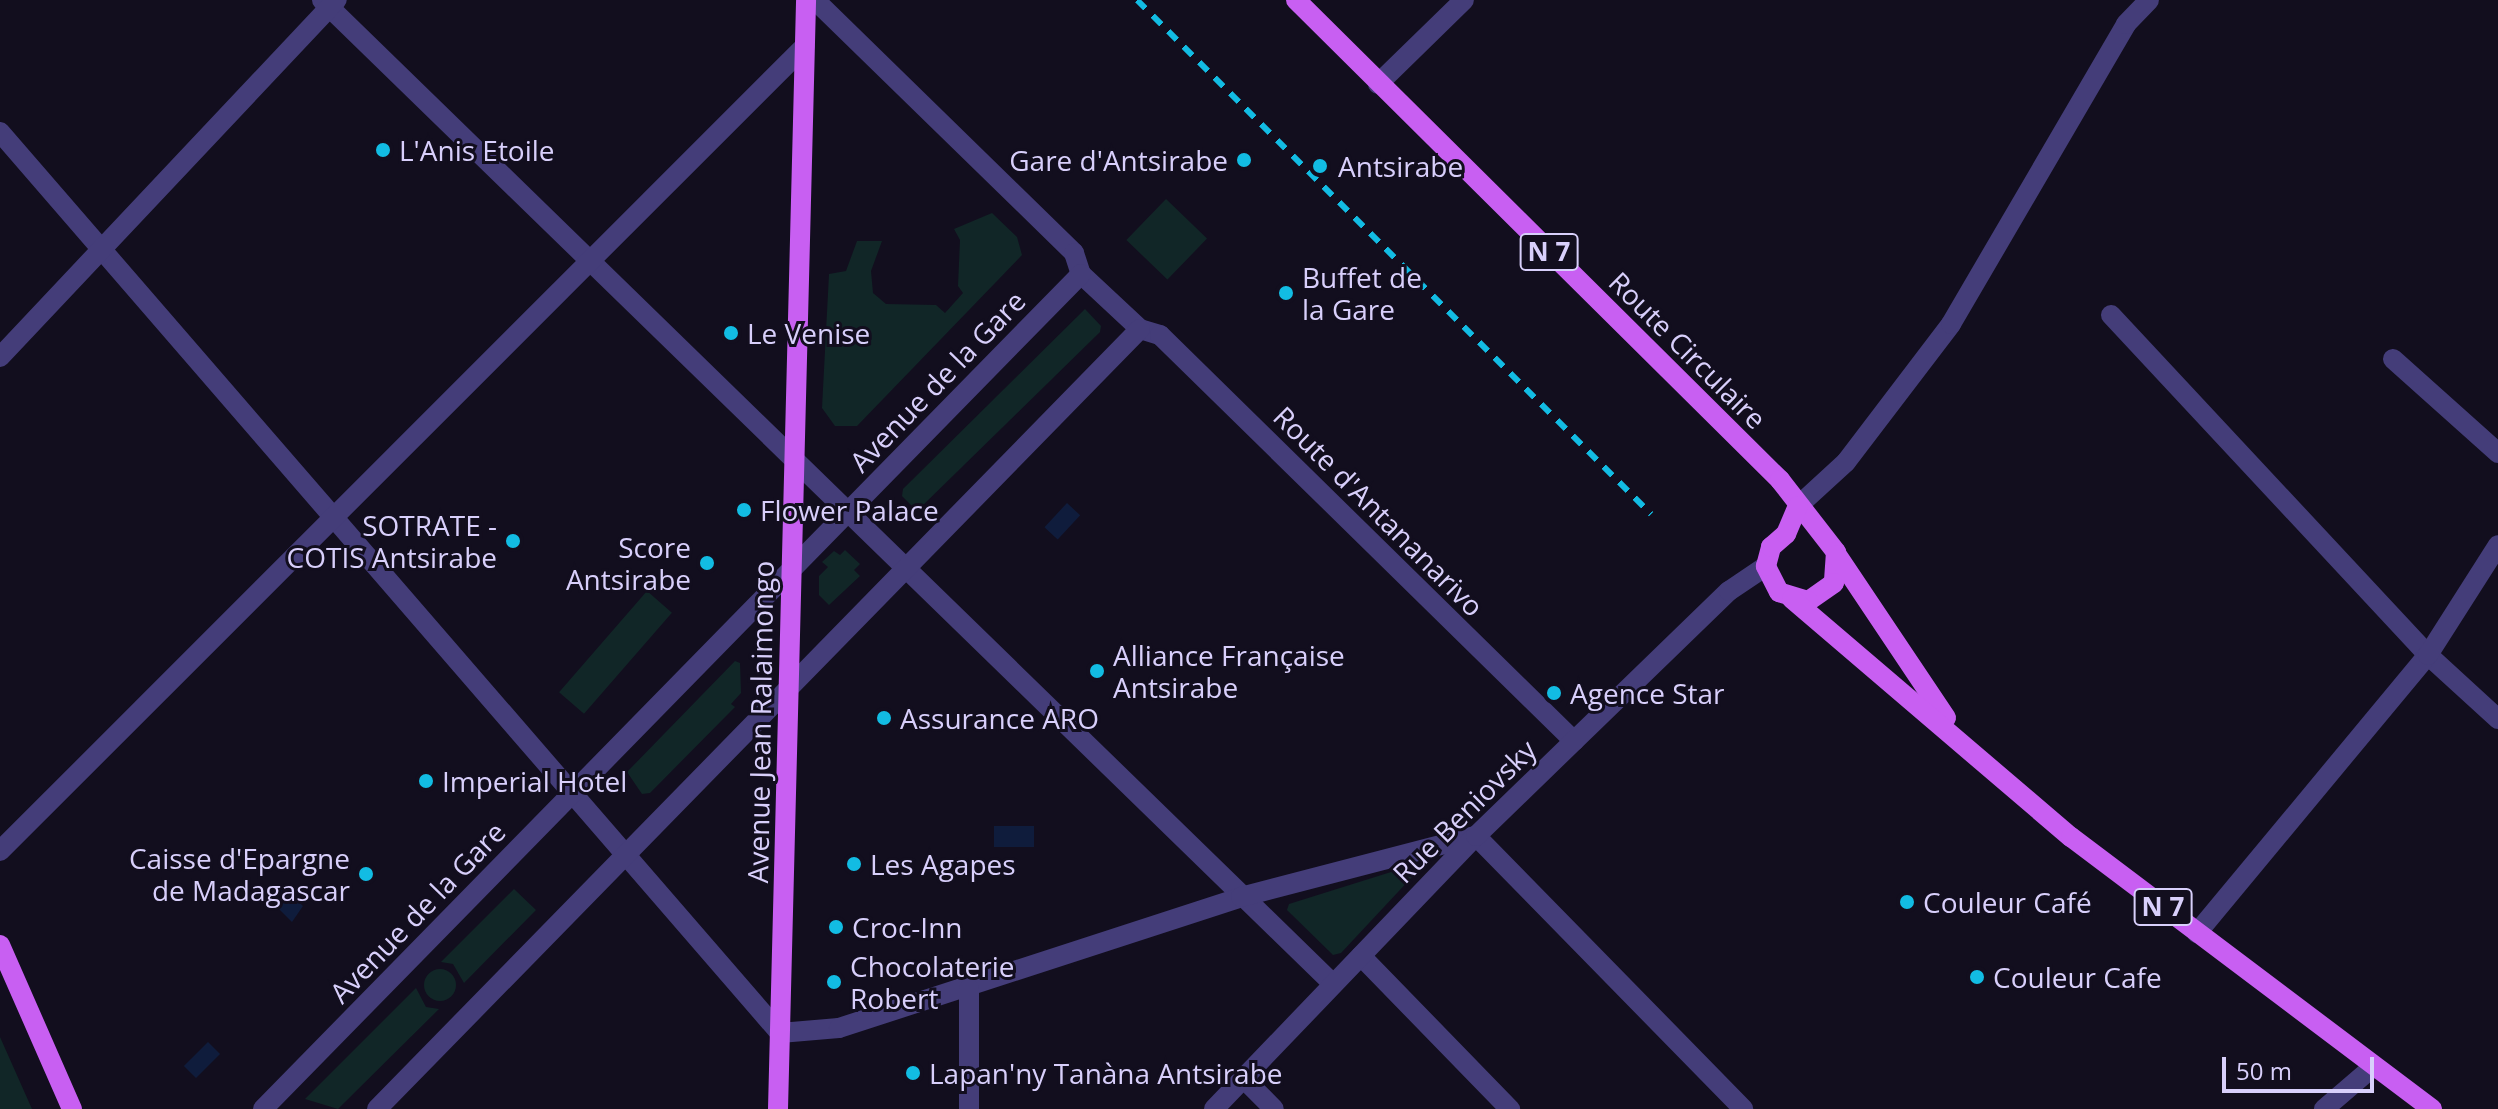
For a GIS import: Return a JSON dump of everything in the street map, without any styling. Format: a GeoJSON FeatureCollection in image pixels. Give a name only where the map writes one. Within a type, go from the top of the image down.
{"type":"FeatureCollection","features":[{"type":"Feature","properties":{"kind":"main road","name":"Avenue Jean Ralaimongo"},"geometry":{"type":"LineString","coordinates":[[778,1109],[806,0]]}},
{"type":"Feature","properties":{"kind":"main road","name":"Route Circulaire"},"geometry":{"type":"LineString","coordinates":[[1296,0],[1780,480],[1798,506]]}},
{"type":"Feature","properties":{"kind":"main road","name":"N 7"},"geometry":{"type":"LineString","coordinates":[[1798,506],[1836,552],[1960,738]]}},
{"type":"Feature","properties":{"kind":"main road"},"geometry":{"type":"LineString","coordinates":[[1786,534],[1798,506]]}},
{"type":"Feature","properties":{"kind":"main road"},"geometry":{"type":"LineString","coordinates":[[1766,566],[1771,547],[1786,534],[1802,529],[1819,533]]}},
{"type":"Feature","properties":{"kind":"main road"},"geometry":{"type":"LineString","coordinates":[[1792,599],[1808,601],[1834,583],[1836,552]]}},
{"type":"Feature","properties":{"kind":"main road","name":"N 7"},"geometry":{"type":"LineString","coordinates":[[1766,566],[1779,592],[1792,599],[1960,738],[2071,837],[2432,1109]]}},
{"type":"Feature","properties":{"kind":"main road"},"geometry":{"type":"LineString","coordinates":[[0,945],[72,1109]]}},
{"type":"Feature","properties":{"kind":"street"},"geometry":{"type":"LineString","coordinates":[[815,0],[1074,253],[1081,274]]}},
{"type":"Feature","properties":{"kind":"street"},"geometry":{"type":"LineString","coordinates":[[1378,84],[1464,0]]}},
{"type":"Feature","properties":{"kind":"street"},"geometry":{"type":"LineString","coordinates":[[1798,506],[1846,462],[1951,324],[2126,24],[2149,0]]}},
{"type":"Feature","properties":{"kind":"street"},"geometry":{"type":"LineString","coordinates":[[0,357],[105,252],[330,3],[849,510],[907,571],[1333,984]]}},
{"type":"Feature","properties":{"kind":"street"},"geometry":{"type":"LineString","coordinates":[[0,851],[336,519],[805,46]]}},
{"type":"Feature","properties":{"kind":"street"},"geometry":{"type":"LineString","coordinates":[[0,132],[629,853],[780,1033],[806,1035],[839,1028],[969,989],[1241,897],[1476,836],[1743,1109]]}},
{"type":"Feature","properties":{"kind":"street","name":"Route d'Antananarivo"},"geometry":{"type":"LineString","coordinates":[[1081,274],[1140,329],[1160,335],[1574,741]]}},
{"type":"Feature","properties":{"kind":"street","name":"Avenue de la Gare"},"geometry":{"type":"LineString","coordinates":[[263,1109],[1081,274]]}},
{"type":"Feature","properties":{"kind":"street"},"geometry":{"type":"LineString","coordinates":[[2111,315],[2428,655],[2498,719]]}},
{"type":"Feature","properties":{"kind":"street"},"geometry":{"type":"LineString","coordinates":[[377,1109],[789,693],[1140,329]]}},
{"type":"Feature","properties":{"kind":"street"},"geometry":{"type":"LineString","coordinates":[[2393,359],[2498,453]]}},
{"type":"Feature","properties":{"kind":"street"},"geometry":{"type":"LineString","coordinates":[[2197,933],[2428,655],[2498,545]]}},
{"type":"Feature","properties":{"kind":"street","name":"Rue Beniovsky"},"geometry":{"type":"LineString","coordinates":[[1214,1109],[1476,836],[1729,591],[1766,566]]}},
{"type":"Feature","properties":{"kind":"street"},"geometry":{"type":"LineString","coordinates":[[1361,956],[1510,1109]]}},
{"type":"Feature","properties":{"kind":"street"},"geometry":{"type":"LineString","coordinates":[[969,989],[969,1109]]}},
{"type":"Feature","properties":{"kind":"street"},"geometry":{"type":"LineString","coordinates":[[2324,1109],[2374,1066]]}},
{"type":"Feature","properties":{"kind":"street"},"geometry":{"type":"LineString","coordinates":[[1244,1079],[1274,1109]]}},
{"type":"Feature","properties":{"kind":"green space"},"geometry":{"type":"Polygon","coordinates":[[[1166,199],[1207,239],[1167,280],[1126,240],[1166,199]]]}},
{"type":"Feature","properties":{"kind":"green space"},"geometry":{"type":"Polygon","coordinates":[[[992,213],[1017,237],[1022,255],[857,426],[835,426],[822,408],[829,274],[846,271],[857,241],[882,241],[871,271],[873,293],[886,304],[936,305],[945,313],[963,293],[958,286],[960,240],[954,229],[992,213]]]}},
{"type":"Feature","properties":{"kind":"green space"},"geometry":{"type":"Polygon","coordinates":[[[1085,309],[1101,326],[1100,332],[917,511],[902,496],[903,489],[1085,309]]]}},
{"type":"Feature","properties":{"kind":"green space"},"geometry":{"type":"Polygon","coordinates":[[[845,550],[860,564],[854,570],[860,576],[829,605],[819,595],[819,576],[828,567],[822,562],[834,551],[840,555],[845,550]]]}},
{"type":"Feature","properties":{"kind":"green space"},"geometry":{"type":"Polygon","coordinates":[[[647,591],[672,613],[584,714],[559,692],[647,591]]]}},
{"type":"Feature","properties":{"kind":"green space"},"geometry":{"type":"Polygon","coordinates":[[[735,661],[740,663],[741,693],[731,704],[735,707],[650,793],[642,794],[627,772],[735,661]]]}},
{"type":"Feature","properties":{"kind":"green space"},"geometry":{"type":"Polygon","coordinates":[[[1407,867],[1412,877],[1341,953],[1333,955],[1287,910],[1289,904],[1407,867]]]}},
{"type":"Feature","properties":{"kind":"green space"},"geometry":{"type":"Polygon","coordinates":[[[514,889],[536,910],[464,983],[453,964],[441,962],[514,889]]]}},
{"type":"Feature","properties":{"kind":"green space"},"geometry":{"type":"Polygon","coordinates":[[[440,969],[451,974],[456,985],[451,996],[440,1001],[429,996],[424,985],[429,974],[440,969]]]}},
{"type":"Feature","properties":{"kind":"green space"},"geometry":{"type":"Polygon","coordinates":[[[416,988],[426,1007],[439,1009],[338,1109],[305,1099],[416,988]]]}},
{"type":"Feature","properties":{"kind":"green space"},"geometry":{"type":"Polygon","coordinates":[[[0,1037],[32,1109],[0,1109],[0,1037]]]}},
{"type":"Feature","properties":{"kind":"water"},"geometry":{"type":"Polygon","coordinates":[[[1067,503],[1080,515],[1058,539],[1044,527],[1067,503]]]}},
{"type":"Feature","properties":{"kind":"water"},"geometry":{"type":"Polygon","coordinates":[[[994,826],[1034,826],[1034,847],[994,847],[994,826]]]}},
{"type":"Feature","properties":{"kind":"water"},"geometry":{"type":"Polygon","coordinates":[[[282,885],[292,885],[293,897],[303,906],[292,922],[278,908],[282,885]]]}},
{"type":"Feature","properties":{"kind":"water"},"geometry":{"type":"Polygon","coordinates":[[[208,1042],[220,1054],[196,1078],[184,1066],[208,1042]]]}},
{"type":"Feature","properties":{"kind":"railway"},"geometry":{"type":"LineString","coordinates":[[1137,0],[1651,514]]}},
{"type":"Feature","properties":{"kind":"place","name":"L'Anis Etoile"},"geometry":{"type":"Point","coordinates":[383,150]}},
{"type":"Feature","properties":{"kind":"place","name":"Gare d'Antsirabe"},"geometry":{"type":"Point","coordinates":[1244,160]}},
{"type":"Feature","properties":{"kind":"place","name":"Antsirabe"},"geometry":{"type":"Point","coordinates":[1320,166]}},
{"type":"Feature","properties":{"kind":"place","name":"Buffet de la Gare"},"geometry":{"type":"Point","coordinates":[1286,293]}},
{"type":"Feature","properties":{"kind":"place","name":"Le Venise"},"geometry":{"type":"Point","coordinates":[731,333]}},
{"type":"Feature","properties":{"kind":"place","name":"Flower Palace"},"geometry":{"type":"Point","coordinates":[744,510]}},
{"type":"Feature","properties":{"kind":"place","name":"SOTRATE - COTIS Antsirabe"},"geometry":{"type":"Point","coordinates":[513,541]}},
{"type":"Feature","properties":{"kind":"place","name":"Score Antsirabe"},"geometry":{"type":"Point","coordinates":[707,563]}},
{"type":"Feature","properties":{"kind":"place","name":"Alliance Française Antsirabe"},"geometry":{"type":"Point","coordinates":[1097,671]}},
{"type":"Feature","properties":{"kind":"place","name":"Agence Star"},"geometry":{"type":"Point","coordinates":[1554,693]}},
{"type":"Feature","properties":{"kind":"place","name":"Assurance ARO"},"geometry":{"type":"Point","coordinates":[884,718]}},
{"type":"Feature","properties":{"kind":"place","name":"Imperial Hotel"},"geometry":{"type":"Point","coordinates":[426,781]}},
{"type":"Feature","properties":{"kind":"place","name":"Les Agapes"},"geometry":{"type":"Point","coordinates":[854,864]}},
{"type":"Feature","properties":{"kind":"place","name":"Caisse d'Epargne de Madagascar"},"geometry":{"type":"Point","coordinates":[366,874]}},
{"type":"Feature","properties":{"kind":"place","name":"Couleur Café"},"geometry":{"type":"Point","coordinates":[1907,902]}},
{"type":"Feature","properties":{"kind":"place","name":"Croc-Inn"},"geometry":{"type":"Point","coordinates":[836,927]}},
{"type":"Feature","properties":{"kind":"place","name":"Couleur Cafe"},"geometry":{"type":"Point","coordinates":[1977,977]}},
{"type":"Feature","properties":{"kind":"place","name":"Chocolaterie Robert"},"geometry":{"type":"Point","coordinates":[834,982]}},
{"type":"Feature","properties":{"kind":"place","name":"Lapan'ny Tanàna Antsirabe"},"geometry":{"type":"Point","coordinates":[913,1073]}}]}
